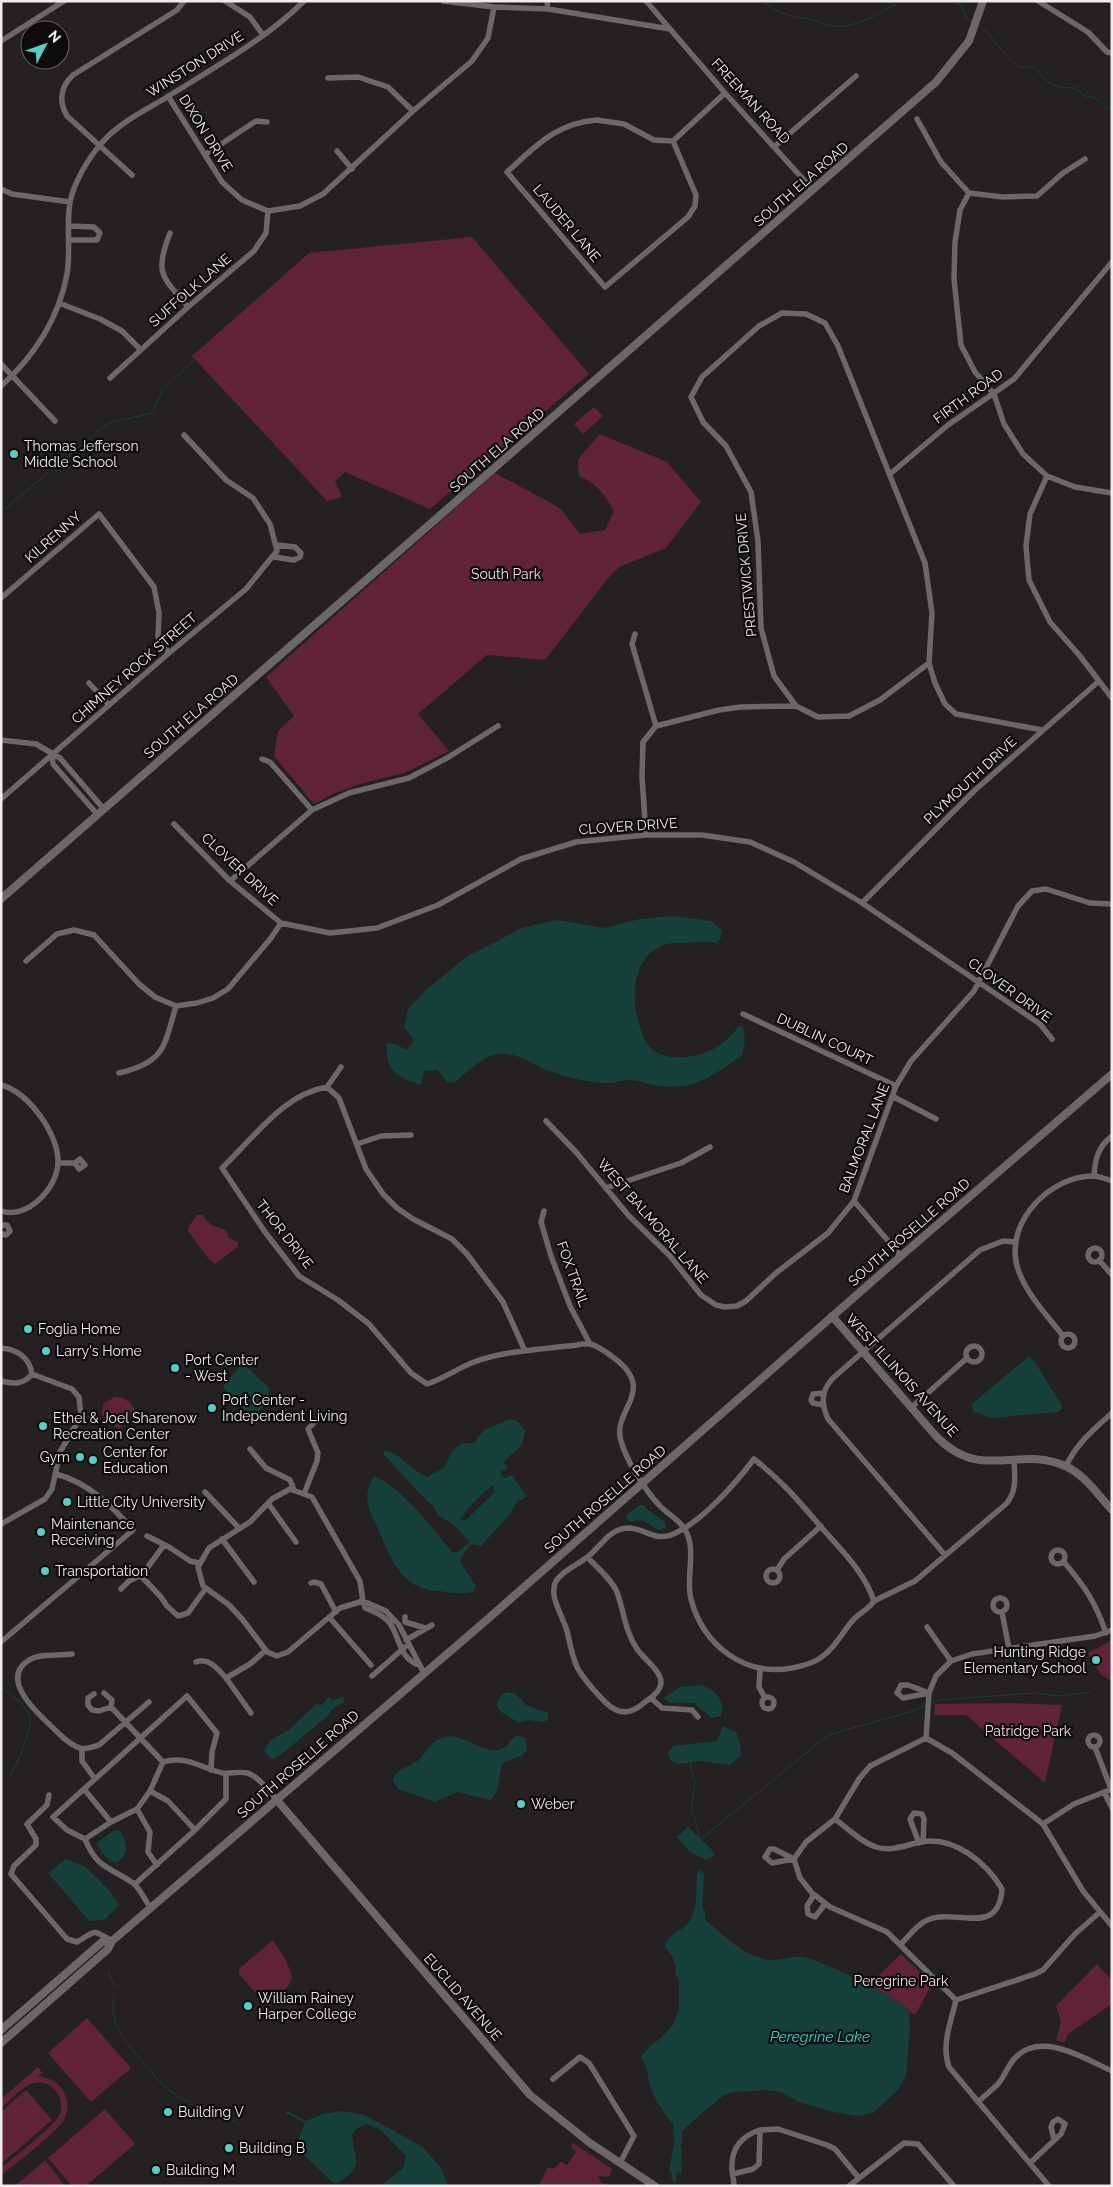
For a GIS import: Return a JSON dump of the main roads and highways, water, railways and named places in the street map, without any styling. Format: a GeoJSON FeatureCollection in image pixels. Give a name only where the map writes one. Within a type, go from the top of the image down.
{"type":"FeatureCollection","features":[{"type":"Feature","properties":{"kind":"main road","name":"SOUTH ELA ROAD"},"geometry":{"type":"LineString","coordinates":[[1,899],[936,82],[969,41],[983,1]]}},
{"type":"Feature","properties":{"kind":"main road","name":"SOUTH ROSELLE ROAD"},"geometry":{"type":"LineString","coordinates":[[1,2044],[108,1949],[112,1941],[424,1673],[1112,1074]]}},
{"type":"Feature","properties":{"kind":"main road","name":"WEST ILLINOIS AVENUE"},"geometry":{"type":"LineString","coordinates":[[832,1316],[945,1445],[960,1455],[985,1462],[1048,1461],[1066,1466],[1081,1476],[1112,1510]]}},
{"type":"Feature","properties":{"kind":"main road","name":"EUCLID AVENUE"},"geometry":{"type":"LineString","coordinates":[[276,1799],[530,2095],[590,2143],[655,2186]]}},
{"type":"Feature","properties":{"kind":"main road","name":"SOUTH ROSELLE ROAD"},"geometry":{"type":"LineString","coordinates":[[1,2030],[102,1942],[112,1941]]}},
{"type":"Feature","properties":{"kind":"water"},"geometry":{"type":"Polygon","coordinates":[[[673,916],[711,921],[722,930],[721,937],[717,943],[673,943],[654,950],[641,965],[637,975],[635,1006],[637,1016],[642,1034],[650,1047],[657,1053],[672,1057],[693,1056],[707,1052],[730,1037],[742,1025],[745,1042],[740,1057],[712,1076],[694,1084],[673,1087],[630,1080],[611,1083],[594,1082],[559,1074],[519,1057],[498,1054],[492,1055],[475,1065],[454,1083],[447,1082],[438,1070],[424,1071],[421,1085],[399,1076],[390,1066],[387,1043],[395,1044],[407,1050],[414,1041],[404,1027],[408,1009],[427,989],[466,957],[522,928],[557,920],[604,928],[640,919],[673,916]]]}},
{"type":"Feature","properties":{"kind":"water"},"geometry":{"type":"Polygon","coordinates":[[[1029,1356],[1036,1364],[1062,1406],[1062,1409],[1058,1412],[991,1418],[973,1411],[972,1404],[1029,1356]]]}},
{"type":"Feature","properties":{"kind":"water"},"geometry":{"type":"Polygon","coordinates":[[[246,1366],[269,1388],[269,1396],[257,1413],[246,1411],[237,1405],[223,1386],[239,1367],[246,1366]]]}},
{"type":"Feature","properties":{"kind":"water"},"geometry":{"type":"Polygon","coordinates":[[[511,1419],[517,1421],[525,1430],[520,1447],[504,1463],[508,1467],[506,1470],[501,1470],[501,1474],[505,1478],[512,1475],[526,1496],[522,1500],[518,1500],[509,1515],[481,1546],[471,1544],[461,1557],[460,1562],[476,1586],[473,1592],[438,1591],[415,1585],[406,1578],[393,1561],[369,1509],[367,1497],[374,1476],[385,1481],[406,1499],[452,1552],[457,1552],[470,1542],[453,1524],[439,1516],[432,1504],[383,1454],[385,1450],[391,1452],[427,1477],[444,1468],[451,1453],[457,1447],[466,1443],[474,1443],[484,1430],[511,1419]],[[492,1485],[469,1507],[460,1520],[466,1520],[495,1492],[492,1485]]]}},
{"type":"Feature","properties":{"kind":"water"},"geometry":{"type":"Polygon","coordinates":[[[639,1505],[644,1505],[663,1521],[665,1528],[659,1530],[643,1521],[635,1520],[631,1522],[627,1520],[627,1515],[639,1505]]]}},
{"type":"Feature","properties":{"kind":"water"},"geometry":{"type":"Polygon","coordinates":[[[699,1685],[709,1689],[718,1696],[722,1705],[721,1716],[712,1718],[694,1703],[670,1703],[663,1698],[680,1687],[699,1685]]]}},
{"type":"Feature","properties":{"kind":"water"},"geometry":{"type":"Polygon","coordinates":[[[508,1692],[516,1694],[526,1705],[548,1713],[548,1719],[544,1722],[529,1720],[518,1723],[512,1719],[497,1706],[502,1695],[508,1692]]]}},
{"type":"Feature","properties":{"kind":"water"},"geometry":{"type":"Polygon","coordinates":[[[328,1697],[333,1700],[343,1697],[344,1702],[331,1710],[330,1714],[278,1757],[274,1759],[269,1757],[264,1750],[271,1740],[289,1730],[316,1704],[322,1705],[328,1697]]]}},
{"type":"Feature","properties":{"kind":"water"},"geometry":{"type":"Polygon","coordinates":[[[723,1726],[736,1732],[740,1744],[741,1755],[730,1765],[700,1761],[679,1764],[670,1760],[668,1752],[674,1746],[717,1741],[723,1726]]]}},
{"type":"Feature","properties":{"kind":"water"},"geometry":{"type":"Polygon","coordinates":[[[518,1735],[525,1738],[527,1750],[521,1756],[502,1763],[497,1791],[491,1800],[457,1792],[435,1802],[398,1789],[393,1781],[399,1771],[416,1762],[434,1742],[445,1737],[453,1736],[489,1750],[497,1750],[507,1746],[518,1735]]]}},
{"type":"Feature","properties":{"kind":"water"},"geometry":{"type":"Polygon","coordinates":[[[688,1827],[715,1855],[706,1860],[690,1852],[677,1837],[688,1827]]]}},
{"type":"Feature","properties":{"kind":"water"},"geometry":{"type":"Polygon","coordinates":[[[115,1830],[120,1831],[123,1836],[126,1849],[123,1857],[115,1863],[105,1856],[97,1845],[99,1841],[115,1830]]]}},
{"type":"Feature","properties":{"kind":"water"},"geometry":{"type":"Polygon","coordinates":[[[66,1859],[84,1866],[102,1882],[102,1885],[106,1886],[119,1905],[104,1920],[89,1921],[48,1873],[66,1859]]]}},
{"type":"Feature","properties":{"kind":"water","name":"Peregrine Lake"},"geometry":{"type":"Polygon","coordinates":[[[701,1870],[704,1874],[702,1907],[705,1911],[705,1920],[734,1944],[760,1958],[774,1960],[803,1957],[845,1973],[905,2006],[909,2011],[910,2029],[906,2075],[898,2090],[873,2113],[858,2116],[834,2112],[799,2102],[780,2092],[766,2090],[734,2092],[724,2095],[682,2131],[682,2143],[680,2145],[682,2155],[681,2174],[677,2172],[676,2181],[674,2182],[671,2178],[672,2173],[669,2170],[675,2140],[673,2136],[674,2125],[654,2096],[641,2057],[673,2025],[679,2009],[679,1981],[675,1973],[676,1967],[672,1956],[665,1947],[671,1936],[685,1926],[691,1918],[696,1900],[697,1874],[701,1870]]]}},
{"type":"Feature","properties":{"kind":"water"},"geometry":{"type":"Polygon","coordinates":[[[287,2111],[306,2121],[322,2114],[342,2111],[365,2115],[423,2147],[441,2168],[448,2186],[381,2186],[404,2167],[406,2156],[381,2130],[366,2124],[356,2129],[352,2135],[356,2157],[355,2168],[345,2178],[336,2183],[331,2181],[299,2150],[297,2143],[305,2123],[286,2113],[287,2111]]]}},
{"type":"Feature","properties":{"kind":"waterway"},"geometry":{"type":"LineString","coordinates":[[763,1],[785,14],[837,26],[866,20],[901,1]]}},
{"type":"Feature","properties":{"kind":"waterway"},"geometry":{"type":"LineString","coordinates":[[952,1],[961,5],[966,18],[972,21]]}},
{"type":"Feature","properties":{"kind":"waterway"},"geometry":{"type":"LineString","coordinates":[[979,25],[1008,58],[1019,67],[1034,67],[1048,82],[1057,86],[1076,88],[1084,96],[1097,99],[1106,108],[1110,109],[1112,104]]}},
{"type":"Feature","properties":{"kind":"waterway"},"geometry":{"type":"LineString","coordinates":[[211,343],[218,336]]}},
{"type":"Feature","properties":{"kind":"waterway"},"geometry":{"type":"LineString","coordinates":[[1,512],[108,423],[153,413],[161,392],[203,351]]}},
{"type":"Feature","properties":{"kind":"waterway"},"geometry":{"type":"LineString","coordinates":[[1,1688],[21,1703],[27,1711],[30,1721],[27,1736],[11,1775]]}},
{"type":"Feature","properties":{"kind":"waterway"},"geometry":{"type":"LineString","coordinates":[[932,1703],[939,1700],[1034,1693],[1058,1696],[1090,1692]]}},
{"type":"Feature","properties":{"kind":"waterway"},"geometry":{"type":"LineString","coordinates":[[700,1840],[828,1735],[913,1711],[924,1706]]}},
{"type":"Feature","properties":{"kind":"waterway"},"geometry":{"type":"LineString","coordinates":[[690,1762],[695,1783],[691,1812],[695,1819],[700,1839]]}},
{"type":"Feature","properties":{"kind":"waterway"},"geometry":{"type":"LineString","coordinates":[[108,1971],[115,1987]]}},
{"type":"Feature","properties":{"kind":"waterway"},"geometry":{"type":"LineString","coordinates":[[114,1994],[113,2006],[117,2027],[128,2045],[151,2070]]}},
{"type":"Feature","properties":{"kind":"waterway"},"geometry":{"type":"LineString","coordinates":[[152,2072],[169,2090],[190,2102]]}},
{"type":"Feature","properties":{"kind":"waterway"},"geometry":{"type":"LineString","coordinates":[[200,2105],[238,2123]]}},
{"type":"Feature","properties":{"kind":"place","name":"Thomas Jefferson Middle School"},"geometry":{"type":"Point","coordinates":[14,454]}},
{"type":"Feature","properties":{"kind":"place","name":"Foglia Home"},"geometry":{"type":"Point","coordinates":[28,1329]}},
{"type":"Feature","properties":{"kind":"place","name":"Larry's Home"},"geometry":{"type":"Point","coordinates":[46,1351]}},
{"type":"Feature","properties":{"kind":"place","name":"Port Center - West"},"geometry":{"type":"Point","coordinates":[175,1368]}},
{"type":"Feature","properties":{"kind":"place","name":"Port Center - Independent Living"},"geometry":{"type":"Point","coordinates":[212,1408]}},
{"type":"Feature","properties":{"kind":"place","name":"Ethel & Joel Sharenow Recreation Center"},"geometry":{"type":"Point","coordinates":[43,1426]}},
{"type":"Feature","properties":{"kind":"place","name":"Gym"},"geometry":{"type":"Point","coordinates":[80,1457]}},
{"type":"Feature","properties":{"kind":"place","name":"Center for Education"},"geometry":{"type":"Point","coordinates":[93,1460]}},
{"type":"Feature","properties":{"kind":"place","name":"Little City University"},"geometry":{"type":"Point","coordinates":[67,1502]}},
{"type":"Feature","properties":{"kind":"place","name":"Maintenance Receiving"},"geometry":{"type":"Point","coordinates":[41,1532]}},
{"type":"Feature","properties":{"kind":"place","name":"Transportation"},"geometry":{"type":"Point","coordinates":[45,1571]}},
{"type":"Feature","properties":{"kind":"place","name":"Hunting Ridge Elementary School"},"geometry":{"type":"Point","coordinates":[1096,1660]}},
{"type":"Feature","properties":{"kind":"place","name":"Weber"},"geometry":{"type":"Point","coordinates":[521,1804]}},
{"type":"Feature","properties":{"kind":"place","name":"William Rainey Harper College"},"geometry":{"type":"Point","coordinates":[248,2006]}},
{"type":"Feature","properties":{"kind":"place","name":"Building V"},"geometry":{"type":"Point","coordinates":[168,2112]}},
{"type":"Feature","properties":{"kind":"place","name":"Building B"},"geometry":{"type":"Point","coordinates":[229,2148]}},
{"type":"Feature","properties":{"kind":"place","name":"Building M"},"geometry":{"type":"Point","coordinates":[156,2170]}},
{"type":"Feature","properties":{"kind":"park label","name":"South Park"},"geometry":{"type":"Point","coordinates":[506,574]}},
{"type":"Feature","properties":{"kind":"park label","name":"Patridge Park"},"geometry":{"type":"Point","coordinates":[1028,1731]}},
{"type":"Feature","properties":{"kind":"park label","name":"Peregrine Park"},"geometry":{"type":"Point","coordinates":[901,1981]}}]}
